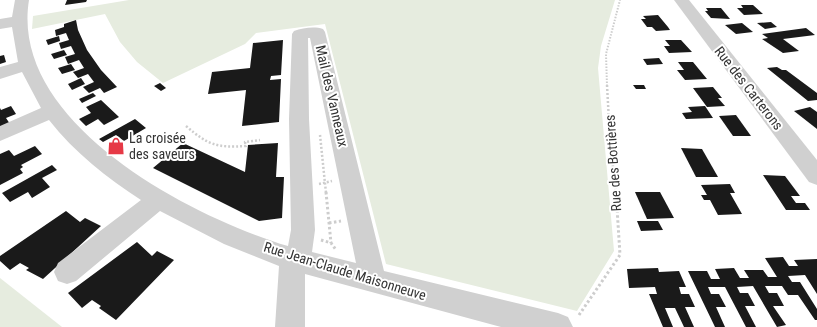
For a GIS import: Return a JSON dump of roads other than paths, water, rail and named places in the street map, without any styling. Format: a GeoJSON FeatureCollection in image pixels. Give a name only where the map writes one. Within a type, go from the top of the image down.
{"type":"FeatureCollection","features":[{"type":"Feature","properties":{"kind":"street","name":"Rue Jean-Claude Maisonneuve"},"geometry":{"type":"LineString","coordinates":[[22,0],[10,23],[21,41],[27,65],[52,111],[91,151],[124,178],[176,210],[219,230],[295,259],[404,290],[568,321]]}},
{"type":"Feature","properties":{"kind":"street","name":"Rue des Carterons"},"geometry":{"type":"LineString","coordinates":[[682,0],[817,176]]}},
{"type":"Feature","properties":{"kind":"street","name":"Mail des Vanneaux"},"geometry":{"type":"LineString","coordinates":[[290,327],[295,259],[301,246],[303,230],[300,150],[300,34],[317,32],[373,281]]}},
{"type":"Feature","properties":{"kind":"street"},"geometry":{"type":"LineString","coordinates":[[0,73],[27,65]]}},
{"type":"Feature","properties":{"kind":"street"},"geometry":{"type":"LineString","coordinates":[[0,134],[52,111]]}},
{"type":"Feature","properties":{"kind":"street"},"geometry":{"type":"LineString","coordinates":[[67,272],[159,199]]}},
{"type":"Feature","properties":{"kind":"place","name":"La croisée des saveurs"},"geometry":{"type":"Point","coordinates":[116,146]}}]}
